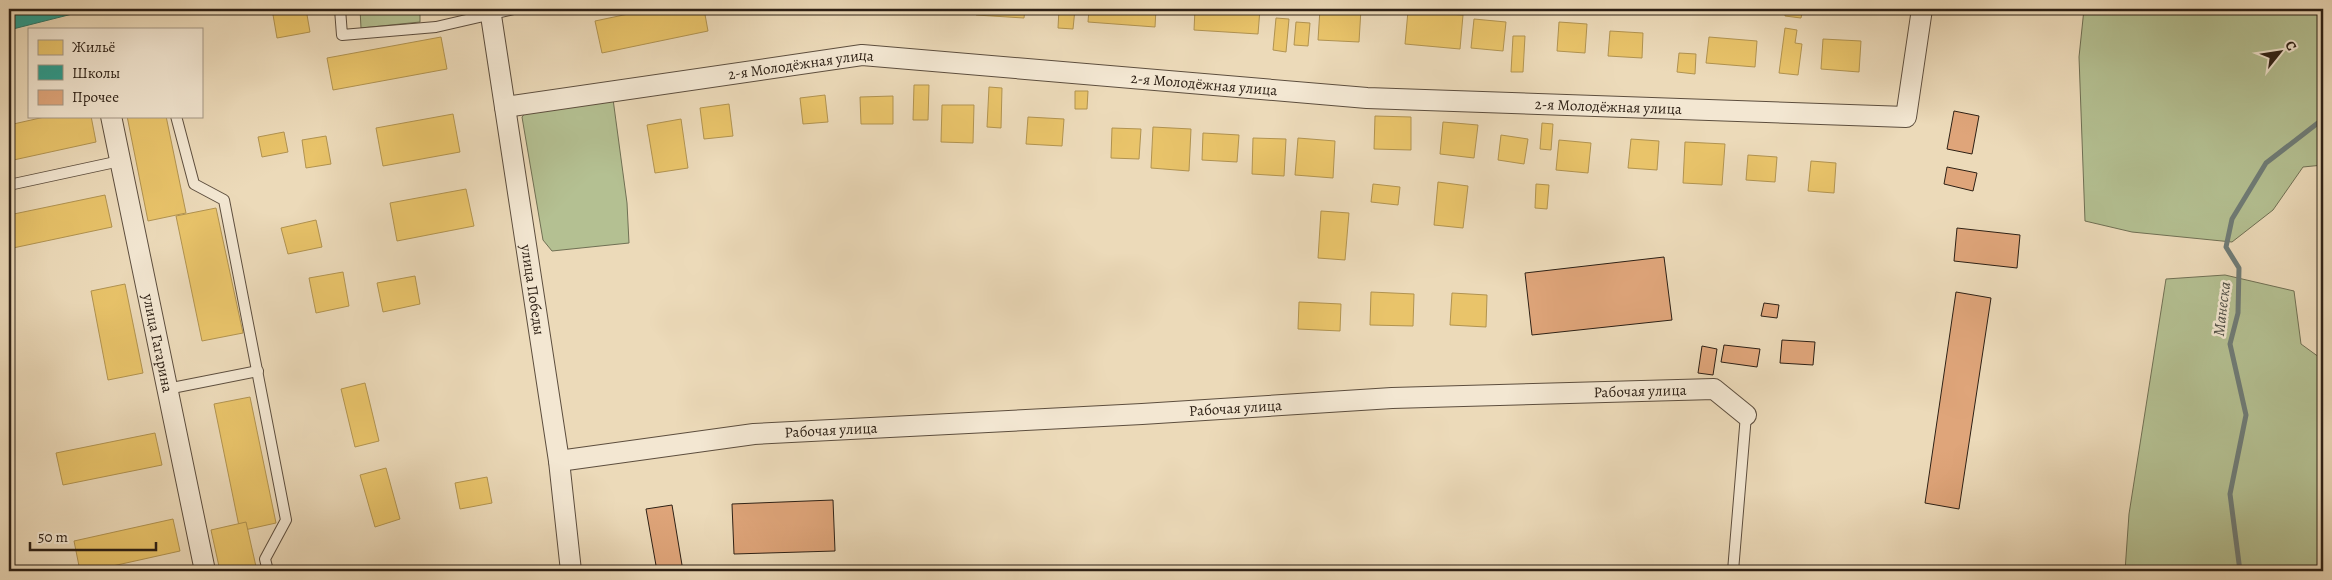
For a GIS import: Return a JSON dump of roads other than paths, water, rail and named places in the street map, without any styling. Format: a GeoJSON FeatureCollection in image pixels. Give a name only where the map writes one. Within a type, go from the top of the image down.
{"type":"FeatureCollection","features":[{"type":"Feature","properties":{"kind":"street","name":"2-я Молодёжная улица"},"geometry":{"type":"LineString","coordinates":[[505,107],[862,55],[1367,98],[1906,117],[1922,9]]}},
{"type":"Feature","properties":{"kind":"street","name":"улица Победы"},"geometry":{"type":"LineString","coordinates":[[490,11],[559,461],[572,571]]}},
{"type":"Feature","properties":{"kind":"street","name":"улица Гагарина"},"geometry":{"type":"LineString","coordinates":[[111,118],[205,571]]}},
{"type":"Feature","properties":{"kind":"street","name":"Рабочая улица"},"geometry":{"type":"LineString","coordinates":[[559,461],[754,434],[1142,414],[1402,397],[1714,389],[1746,416]]}},
{"type":"Feature","properties":{"kind":"lane"},"geometry":{"type":"LineString","coordinates":[[340,9],[342,35],[436,27],[490,11],[514,9]]}},
{"type":"Feature","properties":{"kind":"lane"},"geometry":{"type":"LineString","coordinates":[[177,118],[194,184],[224,200],[286,520],[265,558],[268,571]]}},
{"type":"Feature","properties":{"kind":"lane"},"geometry":{"type":"LineString","coordinates":[[9,185],[120,161]]}},
{"type":"Feature","properties":{"kind":"lane"},"geometry":{"type":"LineString","coordinates":[[167,389],[258,371]]}},
{"type":"Feature","properties":{"kind":"lane","name":"Рабочая улица"},"geometry":{"type":"LineString","coordinates":[[1733,571],[1746,416]]}},
{"type":"Feature","properties":{"kind":"waterway","name":"Манеска"},"geometry":{"type":"LineString","coordinates":[[2240,571],[2230,494],[2246,415],[2230,344],[2238,313],[2239,268],[2226,247],[2232,219],[2266,163],[2323,119]]}}]}
